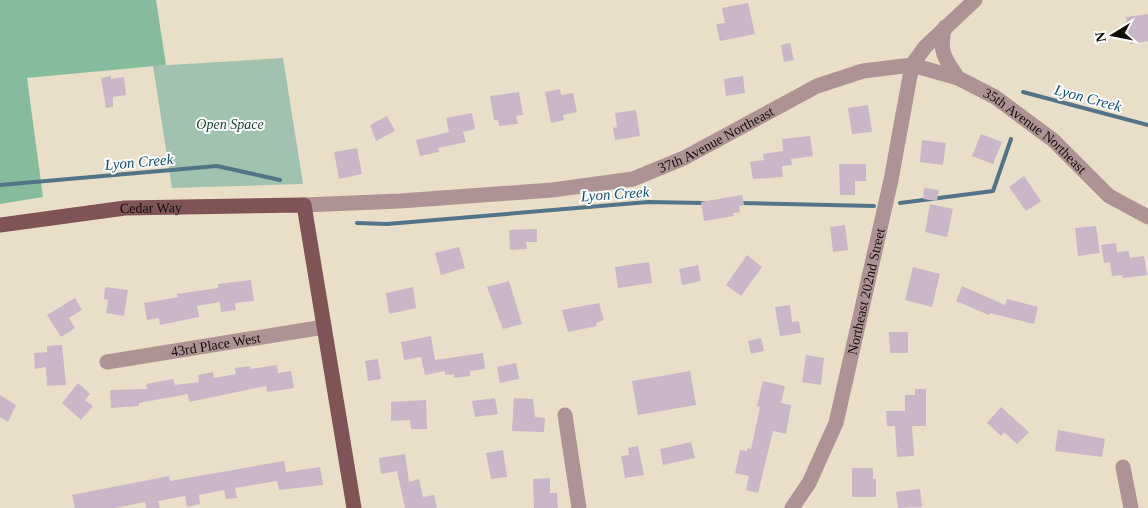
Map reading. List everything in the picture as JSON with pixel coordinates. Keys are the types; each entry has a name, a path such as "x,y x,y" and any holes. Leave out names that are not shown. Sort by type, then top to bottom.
{"main road":[{"name":"Cedar Way","path":"0,225 124,208 304,205"},
{"path":"304,205 354,508"}],"street":[{"path":"912,65 925,47 975,0"},
{"path":"945,27 941,43 944,58 958,78"},
{"name":"35th Avenue Northeast","path":"912,65 958,78 1003,103 1053,140 1109,196 1148,217"},
{"name":"37th Avenue Northeast","path":"304,205 400,202 552,190 633,179 684,158 817,86 863,71 912,65"},
{"name":"Northeast 202nd Street","path":"792,508 809,483 836,423 891,180 912,65"},
{"name":"43rd Place West","path":"107,362 324,327"},
{"path":"565,415 579,508"},
{"path":"1123,467 1131,508"}],"green space":[{"path":"0,0 156,0 166,65 27,78 43,197 0,204"},
{"name":"Open Space","path":"283,58 303,184 172,188 153,66"}],"building":[{"path":"748,3 755,34 720,41 716,24 725,23 722,8"},
{"path":"1148,14 1148,41 1130,44 1126,17"},
{"path":"790,43 794,60 784,62 781,45"},
{"path":"111,76 111,79 124,77 126,95 113,97 113,107 106,108 101,78"},
{"path":"743,76 745,93 726,96 724,79"},
{"path":"560,89 561,95 573,93 577,112 563,115 564,120 551,123 545,92"},
{"path":"519,92 523,115 516,116 518,124 499,126 498,120 494,120 490,96"},
{"path":"868,105 872,132 852,134 848,108"},
{"path":"636,110 640,136 615,140 613,128 617,127 615,113"},
{"path":"472,113 475,129 463,132 466,142 438,148 439,152 420,156 416,140 449,132 446,118"},
{"path":"387,116 395,131 376,141 370,125"},
{"path":"981,134 1002,142 993,164 972,156"},
{"path":"810,136 813,156 791,159 792,165 782,166 783,177 753,179 750,162 764,160 763,154 783,151 782,139"},
{"path":"922,140 946,143 943,165 920,162"},
{"path":"357,148 362,174 339,179 334,152"},
{"path":"839,164 866,164 866,181 855,181 855,195 840,195"},
{"path":"1024,176 1041,201 1026,211 1009,187"},
{"path":"924,188 939,190 937,201 923,199"},
{"path":"742,195 744,205 739,206 740,212 733,213 734,216 704,221 701,202"},
{"path":"930,204 953,209 947,237 925,232"},
{"path":"845,225 848,250 833,252 830,227"},
{"path":"1096,226 1100,253 1078,256 1075,228"},
{"path":"537,229 537,242 526,242 527,249 510,250 509,230"},
{"path":"1116,243 1117,252 1129,251 1130,258 1144,256 1147,275 1123,278 1122,275 1112,276 1110,262 1104,263 1101,245"},
{"path":"459,247 465,268 441,275 435,253"},
{"path":"747,255 762,267 741,296 726,285"},
{"path":"649,262 652,283 618,288 615,267"},
{"path":"698,265 701,281 682,285 679,269"},
{"path":"913,267 940,274 932,307 905,300"},
{"path":"251,280 254,301 235,303 236,310 221,312 220,302 197,306 199,317 160,325 159,318 147,320 144,303 178,297 177,294 218,288 218,284"},
{"path":"509,281 522,324 503,329 487,287"},
{"path":"962,286 1005,305 1007,299 1038,307 1034,324 990,313 989,315 956,301"},
{"path":"105,287 128,290 124,316 106,313 108,300 104,299"},
{"path":"413,287 416,308 389,314 386,293"},
{"path":"75,298 82,310 69,318 75,328 61,337 47,315"},
{"path":"599,303 604,320 596,323 597,326 568,332 562,310"},
{"path":"790,305 792,322 799,321 801,333 780,336 775,307"},
{"path":"889,332 908,332 908,353 890,353"},
{"path":"431,336 435,360 483,353 485,369 470,371 470,376 454,378 454,374 445,375 445,371 425,375 421,357 404,360 401,342"},
{"path":"761,338 764,351 751,354 748,341"},
{"path":"62,345 66,385 47,386 46,367 35,369 34,353 47,352 47,346"},
{"path":"806,355 824,358 821,385 802,382"},
{"path":"378,359 381,379 368,381 365,361"},
{"path":"516,363 519,379 500,383 497,367"},
{"path":"277,365 278,373 291,371 294,388 267,392 266,386 189,402 188,394 139,403 139,406 111,408 110,390 147,389 146,384 173,379 175,385 199,382 198,375 213,372 214,378 236,374 235,368 250,366 250,369"},
{"path":"690,371 696,405 638,415 632,381"},
{"path":"763,381 785,386 781,403 791,405 786,434 773,431 758,493 746,490 749,476 735,473 740,450 747,451 748,448 751,449 760,407 757,406"},
{"path":"78,383 90,394 85,400 93,406 81,420 62,403"},
{"path":"915,389 926,389 926,426 912,426 914,456 897,457 895,426 887,426 886,411 905,411 905,395 915,395"},
{"path":"0,395 16,405 8,422 0,417"},
{"path":"495,398 498,414 475,417 472,401"},
{"path":"514,398 533,399 535,417 545,418 544,432 512,431"},
{"path":"426,400 427,429 411,429 410,420 391,421 391,402"},
{"path":"1001,407 1029,432 1017,444 1004,432 1001,436 987,423"},
{"path":"1058,430 1105,439 1102,457 1055,451"},
{"path":"691,442 695,458 663,465 660,449"},
{"path":"638,446 644,475 625,478 621,456 629,455 628,448"},
{"path":"503,450 507,477 491,479 486,453"},
{"path":"405,454 409,482 419,479 423,497 434,495 437,508 405,508 397,471 381,474 379,458"},
{"path":"284,461 286,472 320,467 323,485 279,490 277,481 235,488 237,498 226,499 224,490 199,495 200,504 187,507 185,496 158,501 160,508 146,508 145,502 115,508 75,508 72,495 169,476 170,481"},
{"path":"852,468 873,468 873,479 876,479 876,497 852,497"},
{"path":"550,478 550,493 557,493 558,508 534,508 533,479"},
{"path":"920,489 922,507 898,508 896,492"}],"waterway":[{"name":"Lyon Creek","path":"1023,92 1148,125"},
{"name":"Lyon Creek","path":"900,203 993,191 1011,139"},
{"name":"Lyon Creek","path":"0,185 217,166 280,180"},
{"name":"Lyon Creek","path":"357,223 387,224 648,202 704,203"},
{"name":"Lyon Creek","path":"741,203 874,206"}]}
